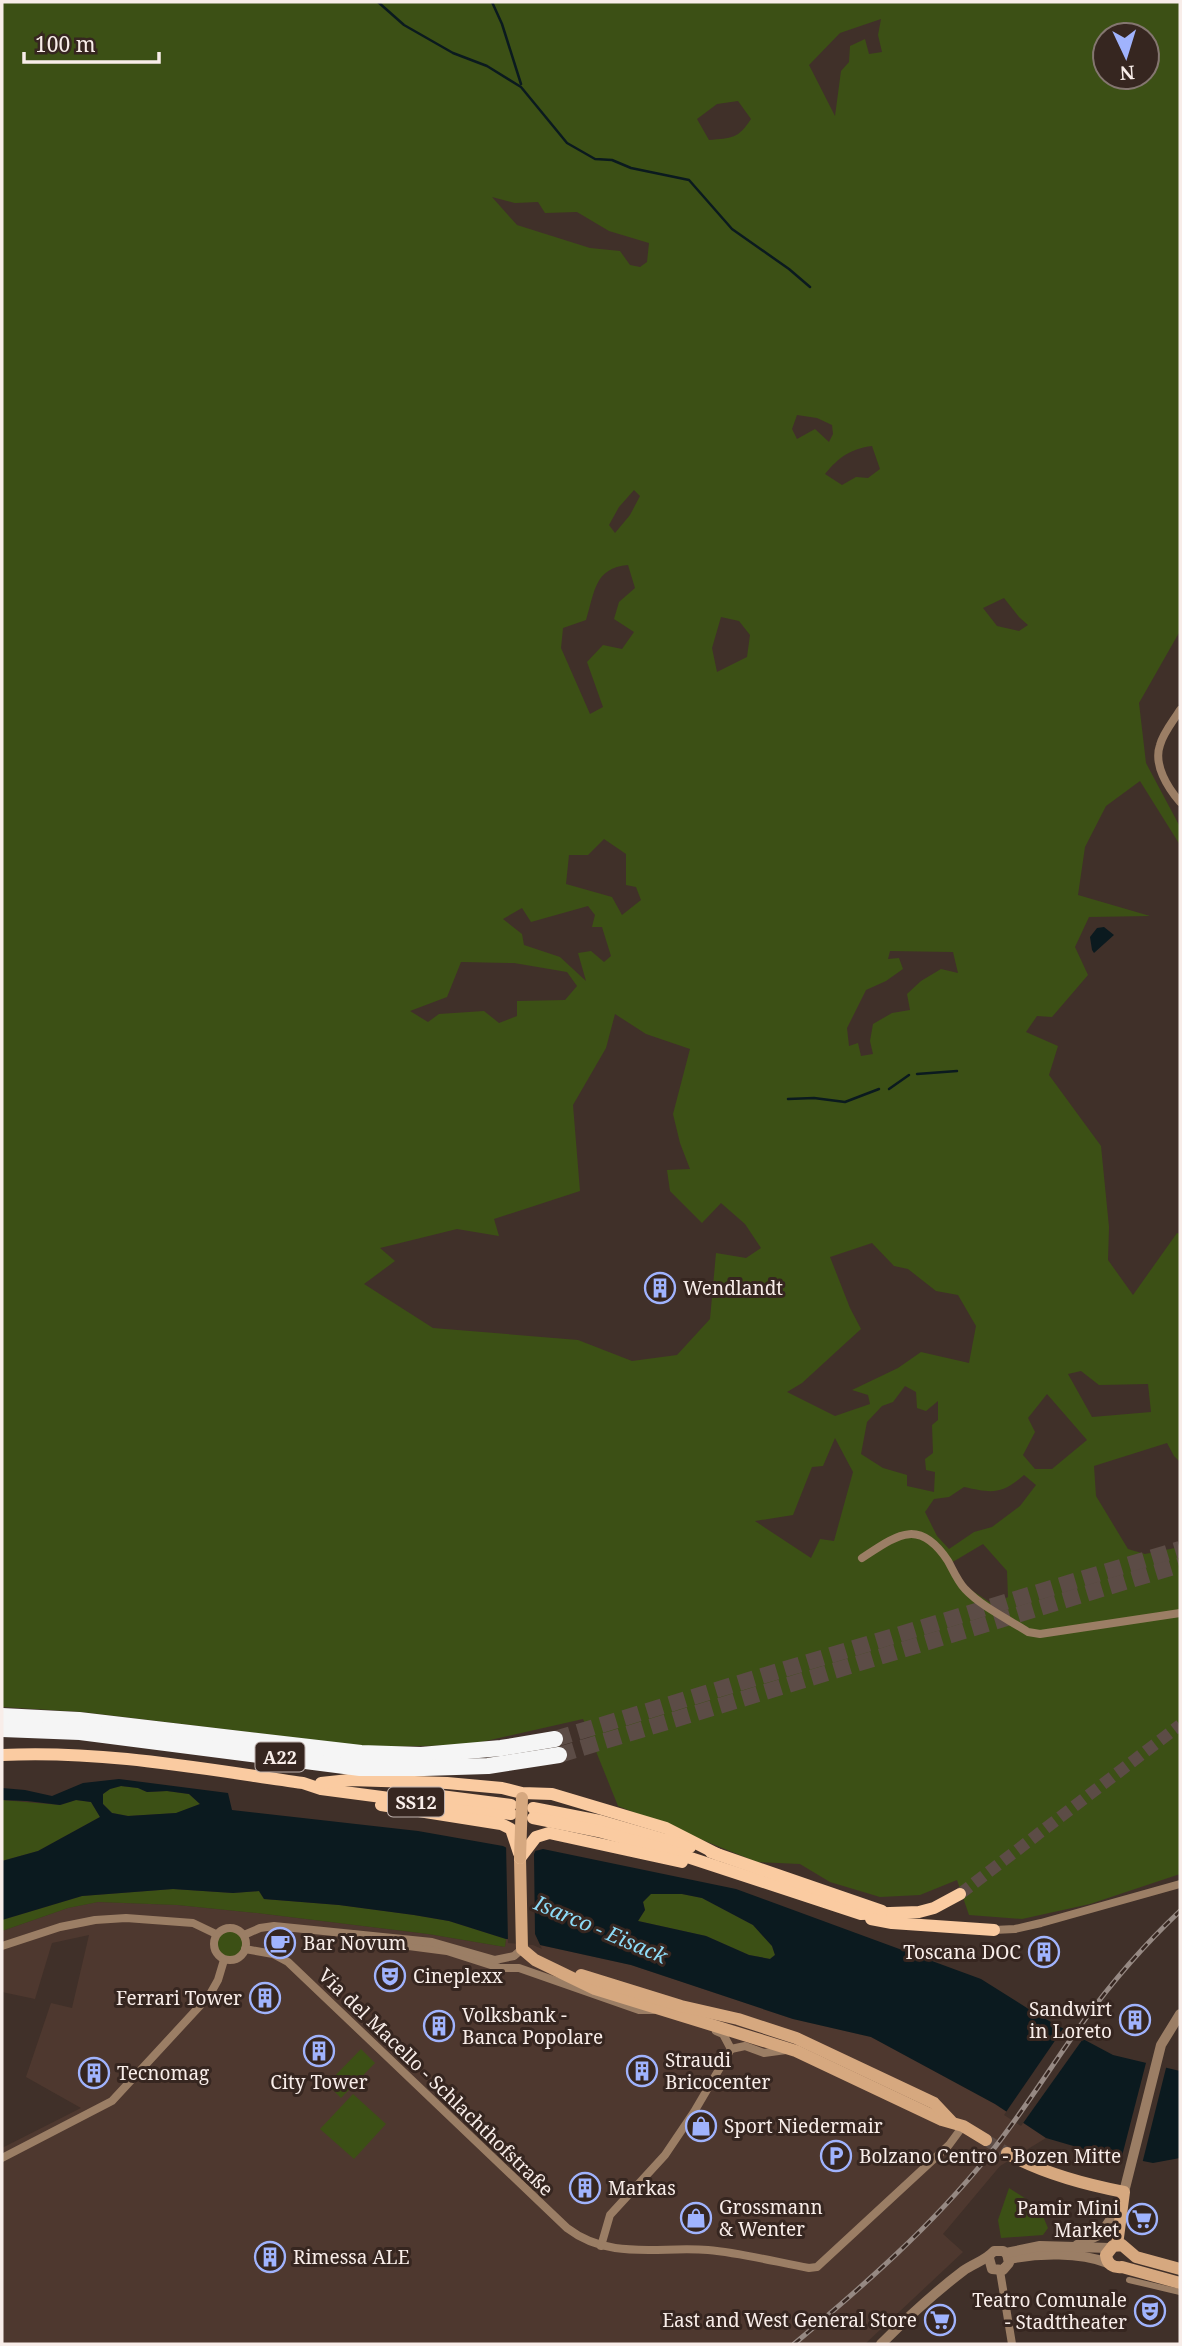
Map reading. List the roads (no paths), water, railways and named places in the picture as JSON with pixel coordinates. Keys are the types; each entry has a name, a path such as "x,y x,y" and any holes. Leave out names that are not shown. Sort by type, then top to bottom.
{"highway":[{"name":"A22","path":"2,1716 79,1720 361,1754 421,1755 557,1747 488,1766 360,1768 80,1732 2,1729"}],"main road":[{"name":"SS12","path":"2,1755 50,1753 113,1757 321,1786 516,1802"},
{"path":"321,1786 349,1780 447,1783 502,1788 516,1802 522,1949 535,1960 595,1989 789,2049 942,2120 958,2124"},
{"path":"321,1786 346,1800 500,1824 510,1829 520,1858"},
{"path":"516,1802 551,1794 666,1828 719,1855"},
{"path":"889,1914 719,1855 600,1821 533,1813 635,1841 861,1914 875,1921 994,1930"},
{"path":"520,1858 536,1837 554,1833 737,1875"},
{"path":"861,1914 904,1914 934,1908 960,1894"},
{"path":"557,1969 681,2006 738,2019 796,2038 934,2103 958,2124 986,2140"},
{"path":"1013,2156 1038,2169 1123,2197 1118,2248 1128,2262 1122,2267"},
{"path":"1118,2248 1106,2255 1108,2263 1114,2267 1180,2283"},
{"path":"1118,2248 1136,2257 1180,2269"}],"street":[{"path":"1180,710 1159,746 1161,771 1171,792 1180,802"},
{"path":"862,1558 901,1536 911,1533 923,1535 946,1558 963,1588 1028,1632 1040,1634 1180,1613"},
{"path":"994,1930 1041,1923 1180,1884"},
{"path":"2,1946 60,1927 95,1920 126,1918 194,1923 216,1934"},
{"path":"244,1936 260,1928 274,1926 432,1942 495,1960 514,1956 522,1949"},
{"path":"226,1928 234,1928 244,1936 246,1949 235,1960 224,1960 214,1949 216,1934 226,1928"},
{"path":"353,1934 378,1942 447,1951 500,1968 519,1968 639,2010 663,2011"},
{"name":"Via del Macello - Schlachthofstraße","path":"246,1949 273,1954 288,1962 567,2228 586,2241 601,2246 648,2250 709,2250 809,2268 817,2267 949,2145 958,2124"},
{"path":"2,2158 112,2101 209,1996 218,1980 224,1960"},
{"path":"1074,2246 1101,2234 1123,2197 1159,2050 1180,2014"},
{"path":"678,2015 723,2034 731,2049"},
{"path":"601,2246 610,2215 664,2155 694,2112 731,2049 740,2046 764,2053 789,2049"},
{"path":"1008,2256 1040,2246 1118,2248"},
{"path":"881,2344 948,2282 975,2262 989,2258 994,2251 1003,2251 1008,2256 1008,2266 1000,2271 992,2269 989,2258"},
{"path":"1008,2256 1043,2255 1099,2259 1108,2263"},
{"path":"1000,2271 1012,2344"},
{"path":"1129,2280 1180,2292"}],"water":[{"path":"1104,927 1114,935 1094,953 1090,937 1097,928"},
{"name":"Isarco - Eisack","path":"119,1779 228,1793 232,1810 418,1831 503,1846 517,1851 543,1849 736,1889 981,1979 1038,2015 1113,2055 1180,2071 1180,2158 1153,2163 1087,2150 1046,2138 995,2104 871,2037 793,2019 631,1965 540,1945 534,1941 506,1939 449,1921 339,1905 264,1899 259,1891 233,1893 173,1889 82,1896 2,1920 2,1861 38,1851 100,1817 91,1802 76,1800 60,1805 2,1800 2,1788 52,1796 83,1783","holes":["121,1786 147,1792 189,1794 200,1804 176,1813 128,1816 112,1813 103,1804 103,1794","651,1894 682,1894 702,1898 753,1925 772,1946 775,1955 770,1959 749,1955 706,1936 638,1921 645,1910 643,1902"]}],"waterway":[{"path":"378,2 404,25 453,53 487,66 521,87 567,143 595,159 612,160 631,168 689,180 732,229 810,287"},
{"path":"492,2 521,84"},
{"path":"917,1074 957,1071"},
{"path":"889,1089 909,1075"},
{"path":"788,1099 814,1098 845,1102 879,1089"}],"tunnel":[{"path":"555,1739 1180,1549"},
{"path":"559,1755 1180,1565"},
{"path":"960,1894 1180,1725"},
{"path":"986,2140 1007,2153"}],"railway":[{"path":"794,2344 896,2255 944,2207 1013,2124 1105,1993 1180,1911"}],"place":[{"name":"Wendlandt","path":"660,1288"},
{"name":"Bar Novum","path":"280,1943"},
{"name":"Toscana DOC","path":"1044,1952"},
{"name":"Cineplexx","path":"390,1976"},
{"name":"Ferrari Tower","path":"265,1998"},
{"name":"Sandwirt in Loreto","path":"1135,2020"},
{"name":"Volksbank - Banca Popolare","path":"439,2026"},
{"name":"City Tower","path":"319,2051"},
{"name":"Straudi Bricocenter","path":"642,2071"},
{"name":"Tecnomag","path":"94,2073"},
{"name":"Sport Niedermair","path":"701,2126"},
{"name":"Bolzano Centro - Bozen Mitte","path":"836,2156"},
{"name":"Markas","path":"585,2188"},
{"name":"Grossmann & Wenter","path":"696,2218"},
{"name":"Pamir Mini Market","path":"1142,2219"},
{"name":"Rimessa ALE","path":"270,2257"},
{"name":"Teatro Comunale - Stadttheater","path":"1150,2311"},
{"name":"East and West General Store","path":"940,2320"}]}
